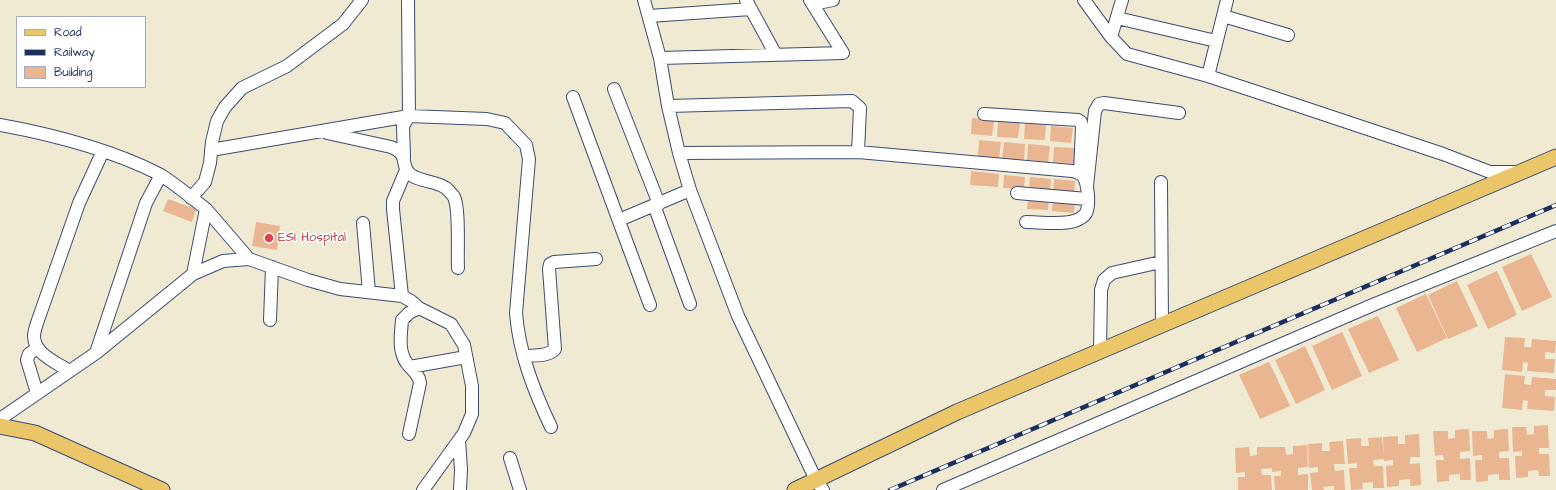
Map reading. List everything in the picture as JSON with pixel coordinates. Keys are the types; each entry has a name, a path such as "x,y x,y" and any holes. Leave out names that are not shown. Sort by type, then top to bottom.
{"main road":[{"path":"795,490 820,485 957,412 1556,157"},
{"path":"0,426 35,433 162,490"}],"street":[{"path":"191,198 205,182 210,163 216,121 224,107 242,88 287,66 343,24 362,0"},
{"path":"402,296 393,201 406,170 403,126 409,116 408,0"},
{"path":"644,0 660,58 668,106 679,153 690,190 738,316 820,485"},
{"path":"660,58 843,53 812,2 828,0"},
{"path":"1084,0 1111,37 1127,54 1208,76 1443,154 1490,172 1522,172"},
{"path":"1111,37 1122,0"},
{"path":"1208,76 1227,0"},
{"path":"649,16 749,4 776,55"},
{"path":"1223,16 1288,35"},
{"path":"1117,18 1216,42"},
{"path":"614,89 690,304"},
{"path":"573,97 650,305"},
{"path":"668,106 852,101 860,108 858,152"},
{"path":"1026,222 1065,223 1078,220 1086,213 1087,186 1095,111 1100,104 1104,102 1179,113"},
{"path":"984,114 1078,120 1081,122 1080,173 1087,186"},
{"path":"212,146 320,132 409,116 487,119 505,123 526,145 529,160 516,313 518,329 533,386 552,427"},
{"path":"0,125 67,139 103,150 161,175 206,209 249,259"},
{"path":"320,132 391,147 399,150 404,157"},
{"path":"69,370 43,354 37,348 34,335 79,203 103,150"},
{"path":"679,153 858,152 1072,171 1080,173"},
{"path":"406,170 412,175 446,188 454,197 457,208 458,268"},
{"path":"96,353 146,203 161,175"},
{"path":"1161,182 1162,324"},
{"path":"619,220 690,190"},
{"path":"1017,193 1087,199"},
{"path":"193,274 206,209"},
{"path":"363,223 369,292"},
{"path":"943,490 1375,304 1556,232"},
{"path":"0,419 69,370 96,353 193,274 223,261 249,259 308,280 340,289 402,296 419,308 451,324 464,344 472,386 472,414 464,433 423,490"},
{"path":"524,356 548,354 555,350 549,269 550,264 554,262 596,259"},
{"path":"1100,351 1101,290 1104,280 1112,273 1161,262"},
{"path":"270,320 272,267"},
{"path":"409,434 420,383 419,377 406,361 401,350 402,320 409,313 419,308"},
{"path":"37,348 28,354 27,360 37,393"},
{"path":"410,367 466,357"},
{"path":"459,440 461,470 460,490"},
{"path":"510,458 520,490"}],"building":[{"path":"972,118 994,120 992,136 971,134"},
{"path":"998,121 1020,123 1018,138 997,137"},
{"path":"1025,123 1046,125 1045,140 1024,139"},
{"path":"1051,126 1073,128 1071,143 1050,141"},
{"path":"979,140 1001,142 999,158 978,156"},
{"path":"1004,142 1025,144 1024,160 1002,158"},
{"path":"1028,144 1050,146 1048,162 1027,160"},
{"path":"1054,147 1076,148 1074,164 1053,162"},
{"path":"971,171 999,174 998,187 970,185"},
{"path":"1004,175 1025,177 1024,189 1003,188"},
{"path":"1030,177 1051,179 1050,192 1029,190"},
{"path":"1054,179 1075,181 1074,193 1053,192"},
{"path":"1028,196 1049,198 1048,210 1027,209"},
{"path":"168,199 196,209 192,222 163,211"},
{"path":"1053,199 1075,200 1074,213 1052,211"},
{"path":"256,222 280,226 277,250 252,246"},
{"path":"1531,254 1552,297 1522,311 1502,267"},
{"path":"1497,271 1517,315 1488,329 1467,285"},
{"path":"1457,281 1478,326 1448,339 1428,295"},
{"path":"1426,294 1447,338 1417,352 1396,308"},
{"path":"1378,316 1399,360 1369,373 1348,329"},
{"path":"1342,332 1362,376 1332,390 1312,346"},
{"path":"1505,337 1525,338 1524,347 1531,347 1532,339 1556,341 1555,353 1545,352 1545,359 1555,359 1554,373 1527,371 1528,363 1523,362 1522,372 1502,370"},
{"path":"1305,346 1325,390 1296,404 1275,360"},
{"path":"1269,362 1290,406 1260,419 1239,375"},
{"path":"1505,374 1525,376 1524,384 1531,385 1532,377 1556,379 1556,390 1545,390 1545,396 1555,397 1554,411 1527,409 1528,401 1523,400 1522,410 1502,408"},
{"path":"1548,425 1549,448 1539,448 1539,454 1549,454 1550,476 1539,476 1538,470 1528,471 1528,477 1516,478 1515,456 1522,456 1522,451 1513,452 1512,427 1526,427 1527,435 1534,434 1534,426"},
{"path":"1469,429 1470,451 1460,452 1460,459 1470,458 1471,480 1460,480 1460,474 1449,475 1449,481 1437,482 1436,460 1444,460 1443,455 1435,456 1433,431 1448,431 1448,439 1455,438 1455,430"},
{"path":"1508,429 1509,451 1499,452 1499,458 1509,458 1510,480 1499,480 1499,474 1488,475 1488,481 1476,482 1475,460 1482,460 1482,455 1473,456 1472,431 1487,431 1487,439 1494,438 1494,430"},
{"path":"1419,434 1420,457 1410,457 1410,464 1420,463 1421,485 1410,486 1410,479 1399,480 1399,486 1387,487 1386,466 1393,465 1393,460 1384,461 1383,437 1398,436 1398,444 1405,444 1405,435"},
{"path":"1382,437 1384,459 1373,460 1374,466 1383,466 1384,488 1373,488 1373,482 1362,483 1363,489 1351,490 1349,468 1357,468 1357,463 1348,464 1346,439 1361,438 1361,446 1369,446 1368,438"},
{"path":"1343,441 1345,464 1334,464 1335,471 1344,470 1345,490 1334,490 1334,486 1323,487 1324,490 1312,490 1310,473 1318,472 1318,467 1309,468 1308,444 1322,443 1322,451 1330,451 1329,442"},
{"path":"1307,445 1308,467 1298,468 1298,475 1308,474 1308,490 1275,490 1274,476 1281,476 1281,471 1272,472 1272,468 1261,469 1262,475 1271,475 1272,490 1238,490 1238,477 1245,477 1245,472 1236,473 1235,448 1249,447 1250,456 1257,455 1257,447 1285,447 1286,455 1293,454 1293,446"}],"railway":[{"path":"890,490 1556,205"}],"place":[{"name":"ESI Hospital","path":"269,238"}]}
